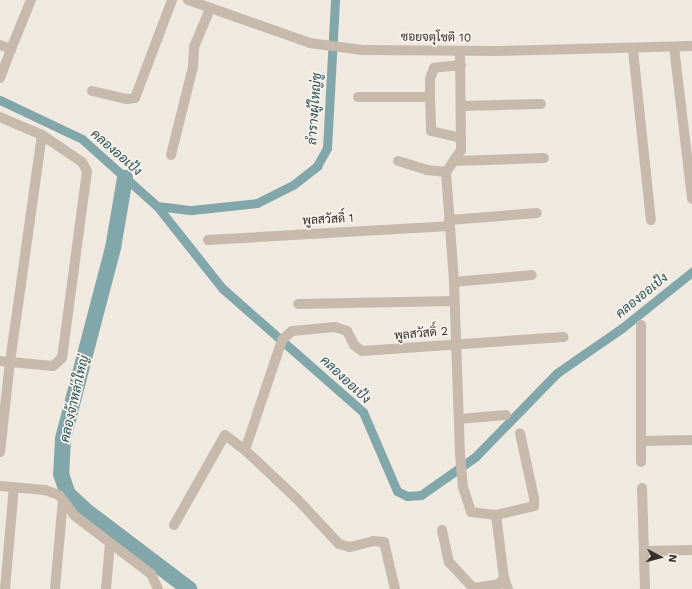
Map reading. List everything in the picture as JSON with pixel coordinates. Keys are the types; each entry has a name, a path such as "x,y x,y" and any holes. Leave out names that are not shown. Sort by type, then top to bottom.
{"street":[{"path":"0,78 31,0"},
{"path":"92,91 127,99 135,98 172,0"},
{"name":"ซอยจตุโชติ 10","path":"188,0 310,43 333,47 460,51 633,50 692,46"},
{"path":"171,155 193,67 194,47 210,9"},
{"path":"0,45 11,49"},
{"path":"674,47 692,199"},
{"path":"633,50 651,220"},
{"path":"460,51 462,106 461,150 446,172 454,282 460,454 463,487 471,512 496,515 532,507 534,504 520,433"},
{"path":"461,65 434,68 430,79 431,131 461,138"},
{"path":"358,97 430,97"},
{"path":"462,106 541,104"},
{"path":"0,117 42,135 86,167 85,191 62,358 53,366 5,362"},
{"path":"0,452 5,362 42,135"},
{"path":"454,161 544,158"},
{"path":"398,160 427,170 446,172"},
{"name":"พูลสวัสดิ์ 1","path":"208,240 449,223 537,213"},
{"path":"454,282 532,275"},
{"path":"298,304 454,301"},
{"path":"640,325 642,462"},
{"name":"พูลสวัสดิ์ 2","path":"245,450 282,340 292,331 343,328 354,345 362,351 564,338"},
{"path":"459,419 506,415"},
{"path":"174,525 225,435 245,450 297,499 339,544 350,548 374,541 384,542 395,589"},
{"path":"641,441 692,440"},
{"path":"0,486 53,491 63,500 75,516 151,574 158,589"},
{"path":"5,589 14,487"},
{"path":"642,488 645,589"},
{"path":"55,589 63,500"},
{"path":"496,515 504,578 508,589"},
{"path":"442,530 450,562 474,588 499,584 504,578"},
{"path":"106,589 110,543"},
{"path":"645,551 692,550"}],"waterway":[{"name":"ลำรางผู้ใหญ่ชู","path":"157,206 192,210 257,203 293,185 317,166 327,148 335,0"},
{"name":"คลองออเป้ง","path":"0,100 82,139 157,206 222,288 363,412 397,491 407,496 421,495 475,457 557,373 622,328 692,272"},
{"name":"คลองจ้าหล่าใหญ่","path":"125,178 113,248 63,439 61,474 68,494 85,510 189,589"}]}
